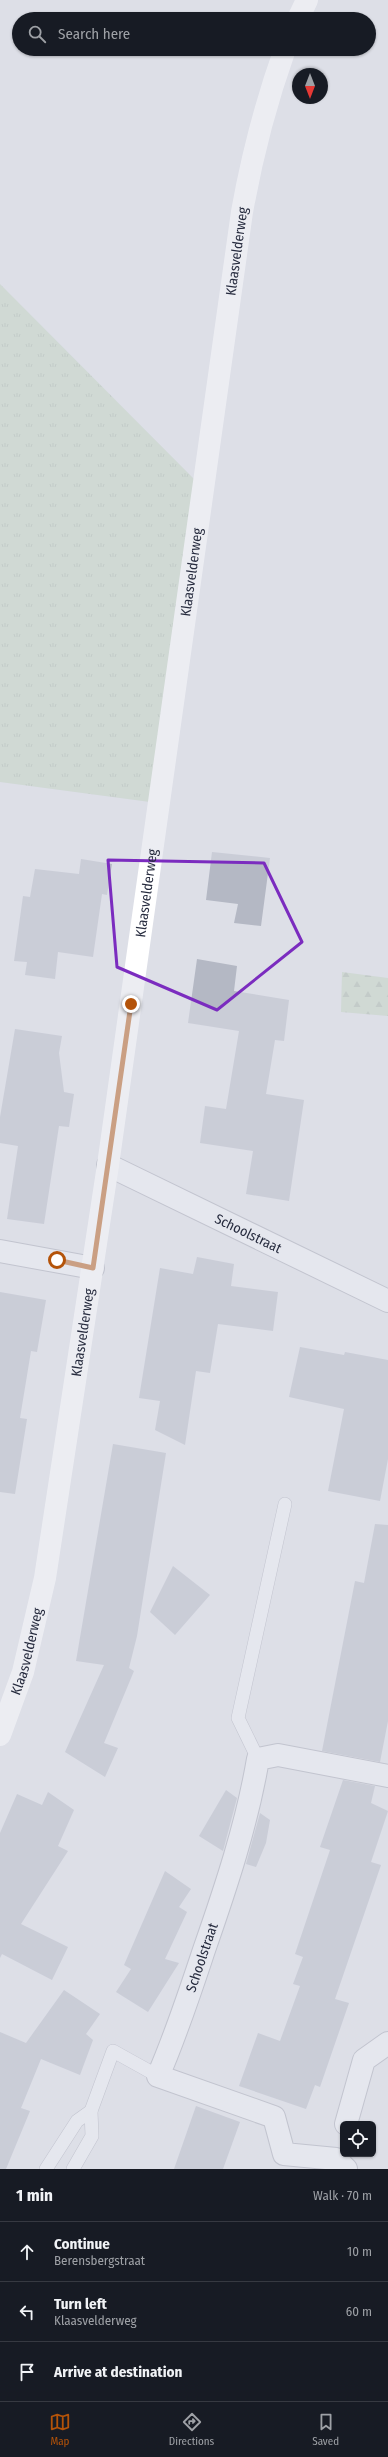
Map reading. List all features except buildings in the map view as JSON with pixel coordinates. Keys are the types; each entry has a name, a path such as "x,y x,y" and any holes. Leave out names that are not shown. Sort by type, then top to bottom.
{"street":[{"path":"301,12 307,0"},
{"name":"Klaasvelderweg","path":"0,1735 23,1672 45,1578 108,1165 242,212 249,168 283,56"},
{"name":"Schoolstraat","path":"108,1165 388,1301"},
{"path":"0,1251 93,1268"},
{"path":"258,1759 278,1755 388,1776"},
{"name":"Schoolstraat","path":"158,2076 174,2039 219,1907 251,1800 258,1759"},
{"path":"347,2121 364,2060 388,2043"},
{"path":"158,2076 274,2117 284,2154 341,2164"}],"lane":[{"path":"258,1759 238,1718 285,1504"},
{"path":"73,2169 92,2136 91,2111 113,2051 158,2076"},
{"path":"46,2169 77,2120 91,2111"}],"highlighted area":[{"path":"108,860 264,863 302,942 217,1010 117,967"}],"green space":[{"path":"0,284 196,481 150,802 0,782"},
{"path":"342,972 388,978 388,1016 341,1012"}],"route":[{"path":"57,1260 93,1268 131,1004"}]}
